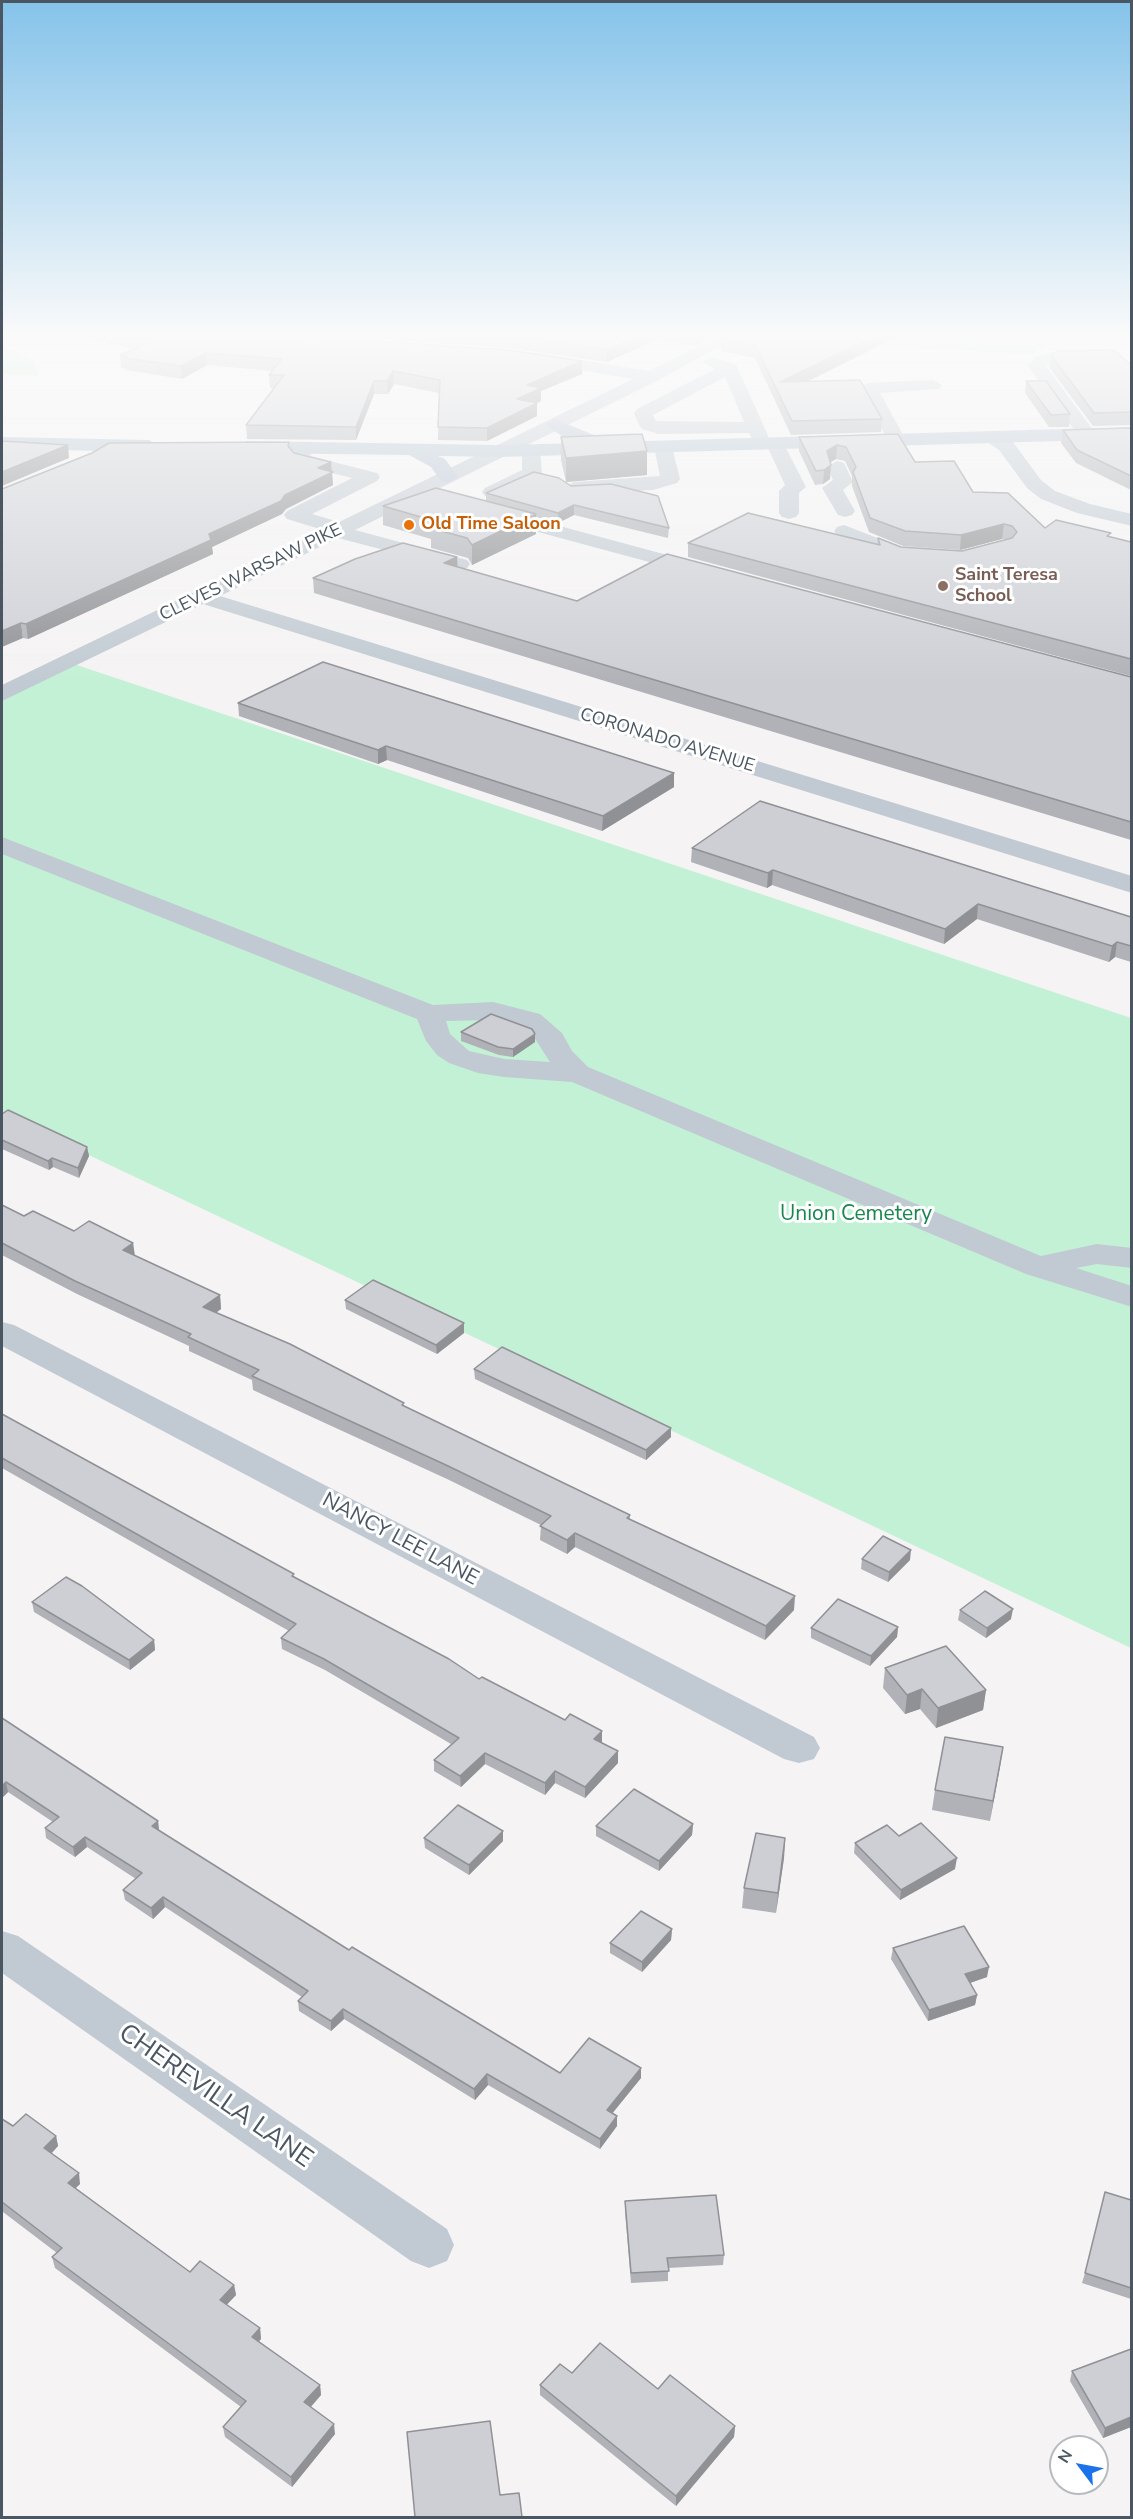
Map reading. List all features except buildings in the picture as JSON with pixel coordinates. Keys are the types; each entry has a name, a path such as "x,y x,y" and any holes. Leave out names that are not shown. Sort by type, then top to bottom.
{"main road":[{"path":"414,451 438,463 448,477"},
{"path":"461,451 500,451 532,458 596,451"}],"street":[{"path":"76,464 100,451"},
{"path":"304,451 300,458 302,460 370,477 294,515 460,564"},
{"name":"CLEVES WARSAW PIKE","path":"2,694 500,451"},
{"path":"571,488 654,484 670,479 664,451"},
{"path":"773,451 796,487 789,491 789,513"},
{"path":"828,451 843,482 832,488 845,521 900,554 936,556"},
{"path":"1009,451 1034,484 1048,495 1084,509 1131,520"},
{"path":"532,458 532,473 498,489 472,497 500,469 532,458"},
{"path":"448,477 472,497 722,576"},
{"path":"416,493 444,501"},
{"name":"CORONADO AVENUE","path":"202,597 1131,885"},
{"path":"2,845 430,1014 493,1011 530,1020 542,1028 559,1055 577,1073"},
{"path":"430,1014 436,1035 447,1049 459,1057 478,1064 504,1068 577,1073 1038,1267 1131,1297"},
{"path":"1038,1267 1097,1254 1131,1258"},
{"name":"NANCY LEE LANE","path":"2,1332 799,1748"},
{"name":"CHEREVILLA LANE","path":"2,1949 429,2245"}],"green space":[{"name":"Union Cemetery","path":"68,662 1131,1018 1131,1648 2,1114 2,694"}],"place":[{"name":"Old Time Saloon","path":"409,525"},
{"name":"Saint Teresa School","path":"943,586"}]}
